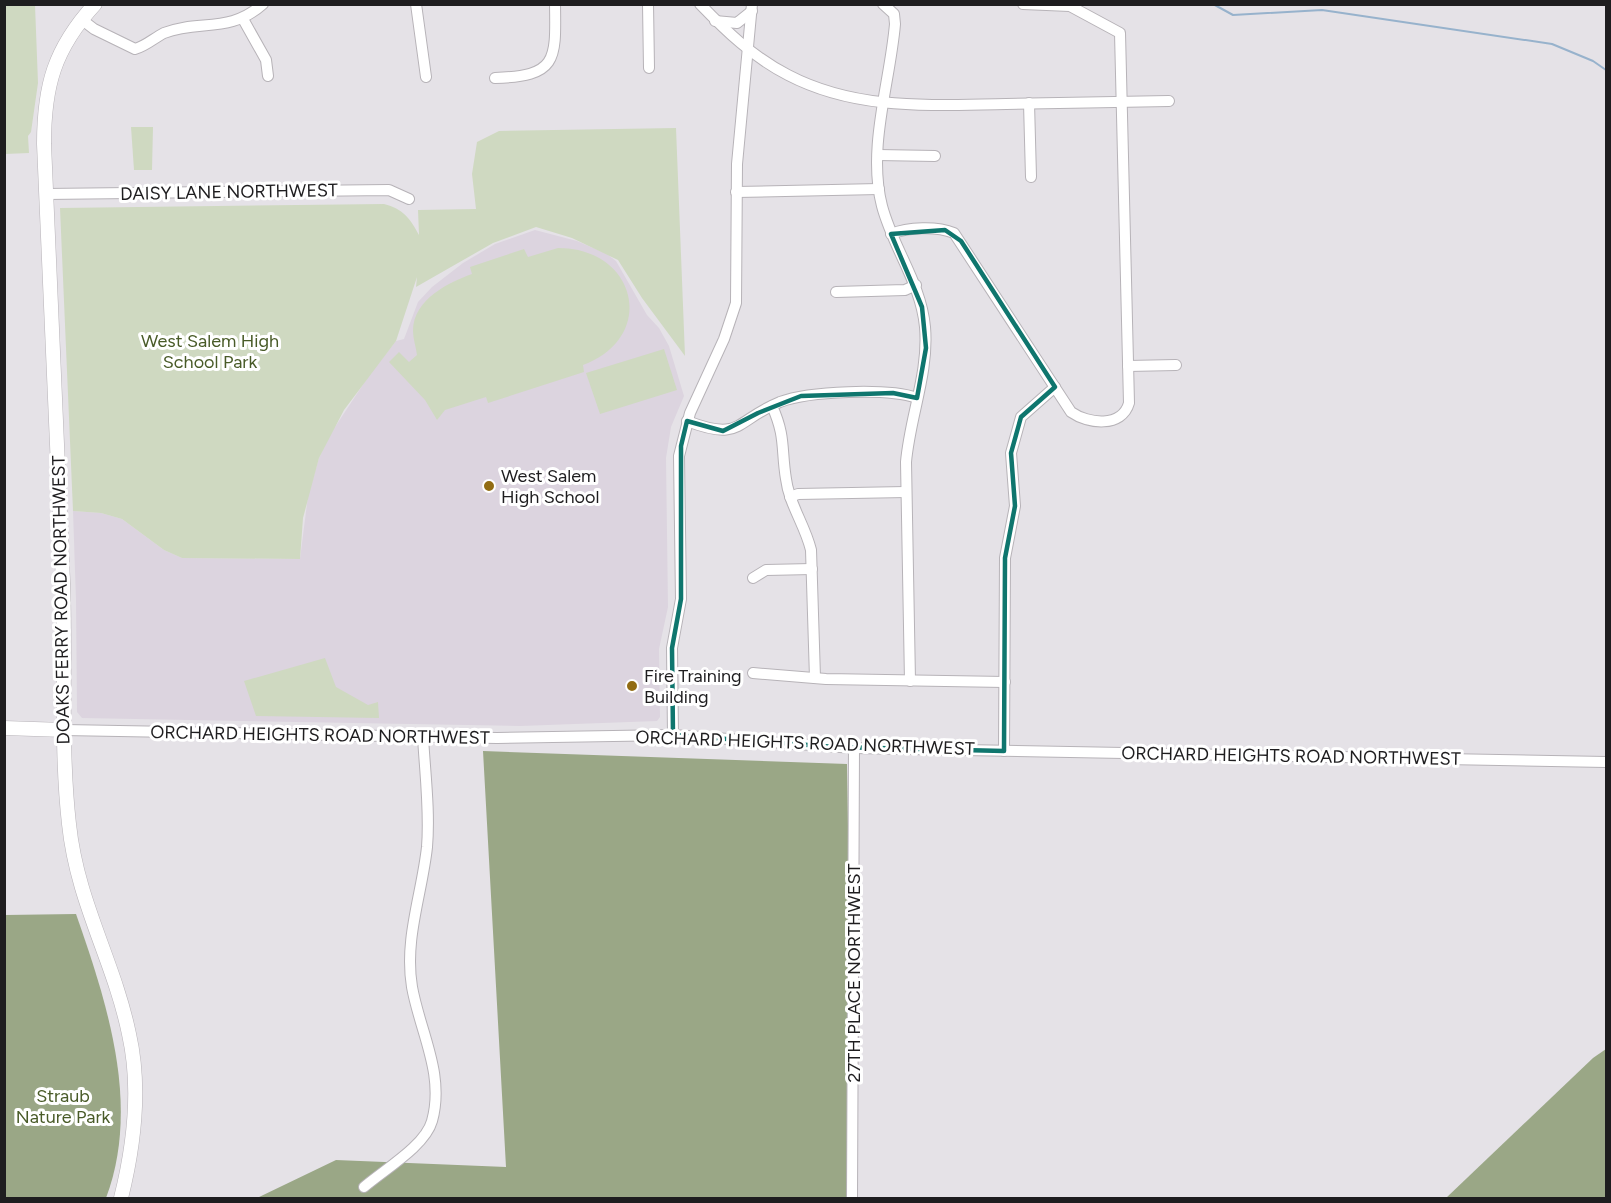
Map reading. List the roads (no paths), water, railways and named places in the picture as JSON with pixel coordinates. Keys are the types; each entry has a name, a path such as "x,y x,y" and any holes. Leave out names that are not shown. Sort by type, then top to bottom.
{"main road":[{"name":"DOAKS FERRY ROAD NORTHWEST","path":"94,4 81,19 58,55 46,97 46,194 63,586 64,730 68,821 75,868 88,913 126,1019 133,1059 134,1117 121,1198"},
{"name":"ORCHARD HEIGHTS ROAD NORTHWEST","path":"4,728 64,730"}],"street":[{"path":"81,19 102,33 135,49 165,33 219,26 243,19 262,4"},
{"path":"416,4 426,77"},
{"path":"495,78 529,76 545,66 552,58 556,45 555,4"},
{"path":"648,4 649,68"},
{"path":"700,4 715,21 747,49 771,65 807,84 848,98 884,104 1169,100"},
{"path":"883,4 894,14 895,24 878,155 879,189 891,234 916,285 923,317 926,348 908,436 906,492 910,681"},
{"path":"891,234 912,230 945,230 954,233 1071,412 1079,418 1091,421 1120,418 1129,404 1120,33 1070,6 1023,4"},
{"path":"715,21 736,23 752,8"},
{"path":"673,735 672,648 681,599 679,456 687,421 729,328 736,303 736,192 752,8"},
{"path":"243,19 266,60 268,76"},
{"path":"1029,103 1031,177"},
{"path":"878,155 935,156"},
{"path":"736,192 879,189"},
{"name":"DAISY LANE NORTHWEST","path":"46,194 388,190 409,199"},
{"path":"836,292 905,290 916,285"},
{"path":"1128,366 1176,365"},
{"path":"1004,751 1005,558 1016,506 1011,453 1022,417 1054,387"},
{"path":"687,421 723,431 740,426 772,406 801,396 892,393 917,398"},
{"path":"772,406 784,440 786,479 790,497 808,535 812,569 814,678"},
{"path":"790,497 798,494 906,492"},
{"path":"753,578 766,570 812,569"},
{"path":"753,673 814,678 1005,682"},
{"name":"ORCHARD HEIGHTS ROAD NORTHWEST","path":"64,730 423,737 673,735 854,748 1606,762"},
{"path":"364,1186 420,1142 428,1132 436,1101 434,1068 412,984 411,963 414,913 428,832 423,737"},
{"name":"27TH PLACE NORTHWEST","path":"852,1198 854,748"}],"waterway":[{"path":"1213,4 1233,15 1322,10 1552,44 1593,61 1606,70"}],"place":[{"name":"West Salem High School","path":"489,486"},
{"name":"Fire Training Building","path":"632,686"}],"park label":[{"name":"West Salem High School Park","path":"210,351"},
{"name":"Straub Nature Park","path":"63,1106"}]}
